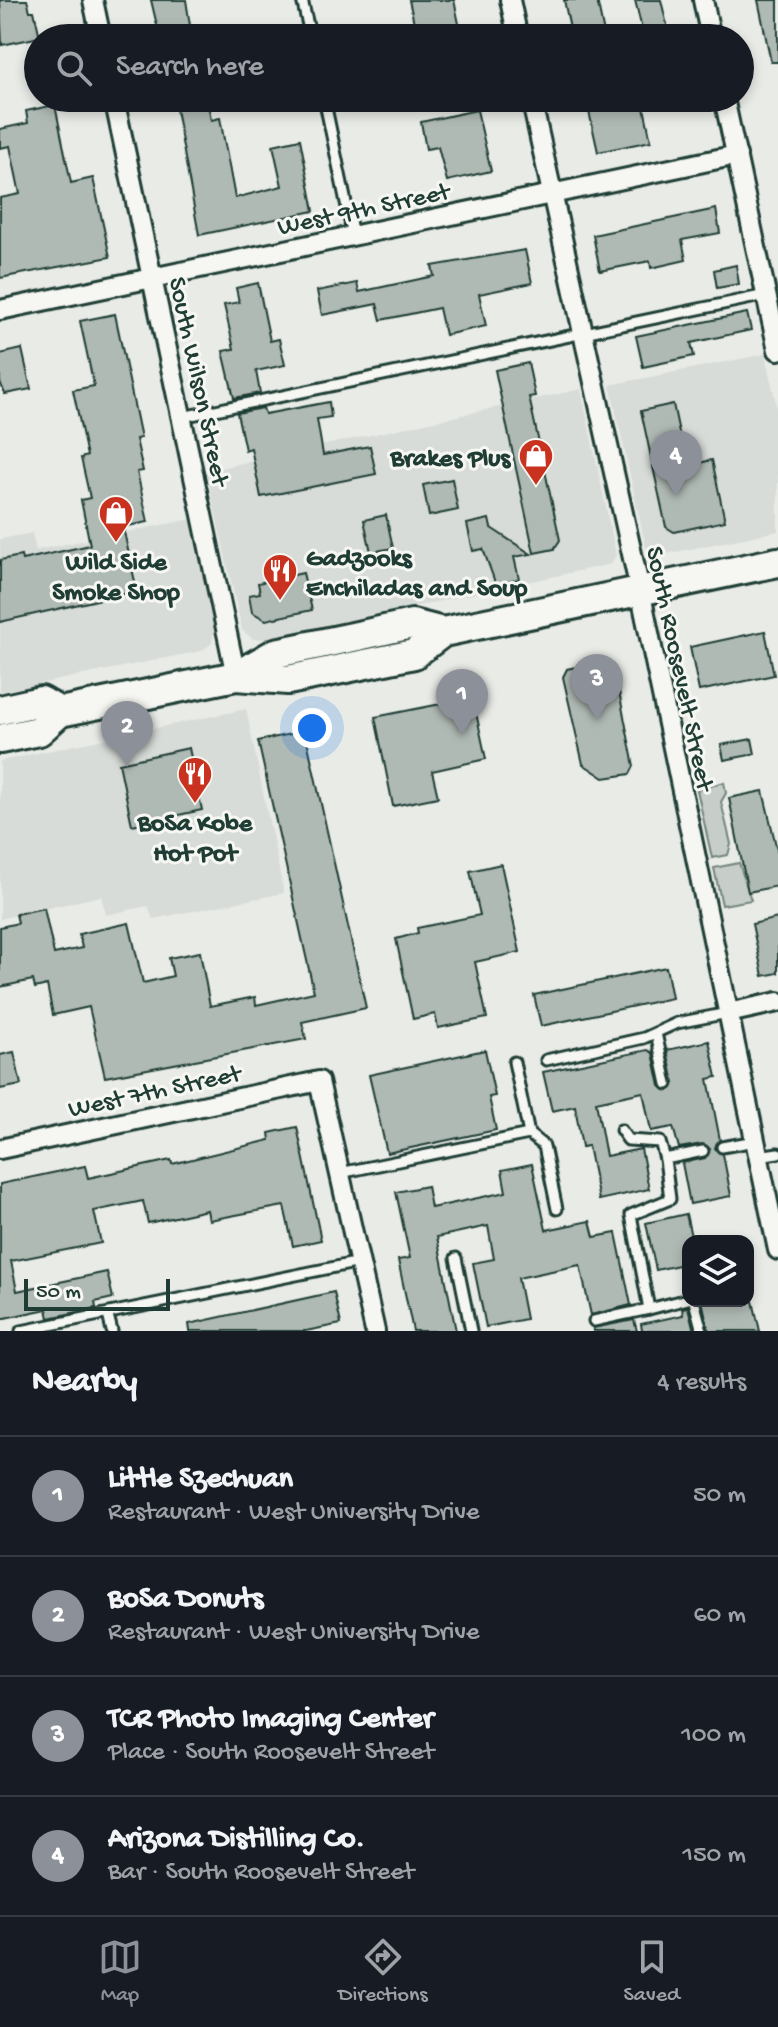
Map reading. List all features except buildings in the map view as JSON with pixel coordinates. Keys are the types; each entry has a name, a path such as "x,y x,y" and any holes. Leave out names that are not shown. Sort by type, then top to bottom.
{"main road":[{"path":"0,739 39,731 60,712 236,676 276,653 412,624 443,632 778,562"},
{"path":"0,710 41,701 60,712"}],"street":[{"path":"93,0 98,24"},
{"path":"510,0 515,24"},
{"path":"703,0 708,24"},
{"name":"South Wilson Street","path":"117,112 236,676"},
{"name":"South Roosevelt Street","path":"534,112 640,590 778,1250"},
{"path":"727,112 772,294 778,350"},
{"name":"West 9th Street","path":"0,310 737,155"},
{"path":"728,1013 778,1002"},
{"name":"West 7th Street","path":"0,1149 319,1081 340,1173"},
{"path":"340,1173 375,1331"}],"lane":[{"path":"302,0 308,24"},
{"path":"327,112 353,236"},
{"path":"182,417 772,294"},
{"path":"546,1060 656,1033 677,1023 728,1013"},
{"path":"656,1033 667,1084"},
{"path":"514,1062 529,1134 544,1146 557,1209"},
{"path":"621,1130 628,1140 656,1139 665,1159 670,1199 631,1215 649,1309"},
{"path":"340,1173 529,1134"},
{"path":"722,1147 778,1153"},
{"path":"665,1159 703,1151"},
{"path":"456,1258 471,1331"},
{"path":"21,1331 360,1262"},
{"path":"594,1321 682,1301"},
{"path":"696,1307 702,1331"},
{"path":"108,1315 112,1331"}],"shaded area":[{"path":"765,354 778,412 778,531 661,555 646,548 610,385"},
{"path":"581,389 616,555 611,564 265,639 253,639 242,630 206,471"},
{"path":"192,519 214,629 212,643 201,651 0,692 0,539 32,533 36,550"},
{"path":"246,709 284,893 153,919 148,906 106,915 101,896 0,919 0,761"},
{"path":"724,782 726,793 721,802 731,844 728,855 712,858 697,790"},
{"path":"739,863 751,900 722,905 714,868"}],"place":[{"name":"Brakes Plus","path":"536,487"},
{"name":"Arizona Distilling Co.","path":"676,496"},
{"name":"Wild Side Smoke Shop","path":"116,544"},
{"name":"Gadzooks Enchiladas and Soup","path":"280,602"},
{"name":"TCR Photo Imaging Center","path":"597,720"},
{"name":"Little Szechuan","path":"462,735"},
{"name":"BoSa Donuts","path":"127,767"},
{"name":"BoSa Kobe Hot Pot","path":"195,805"}]}
